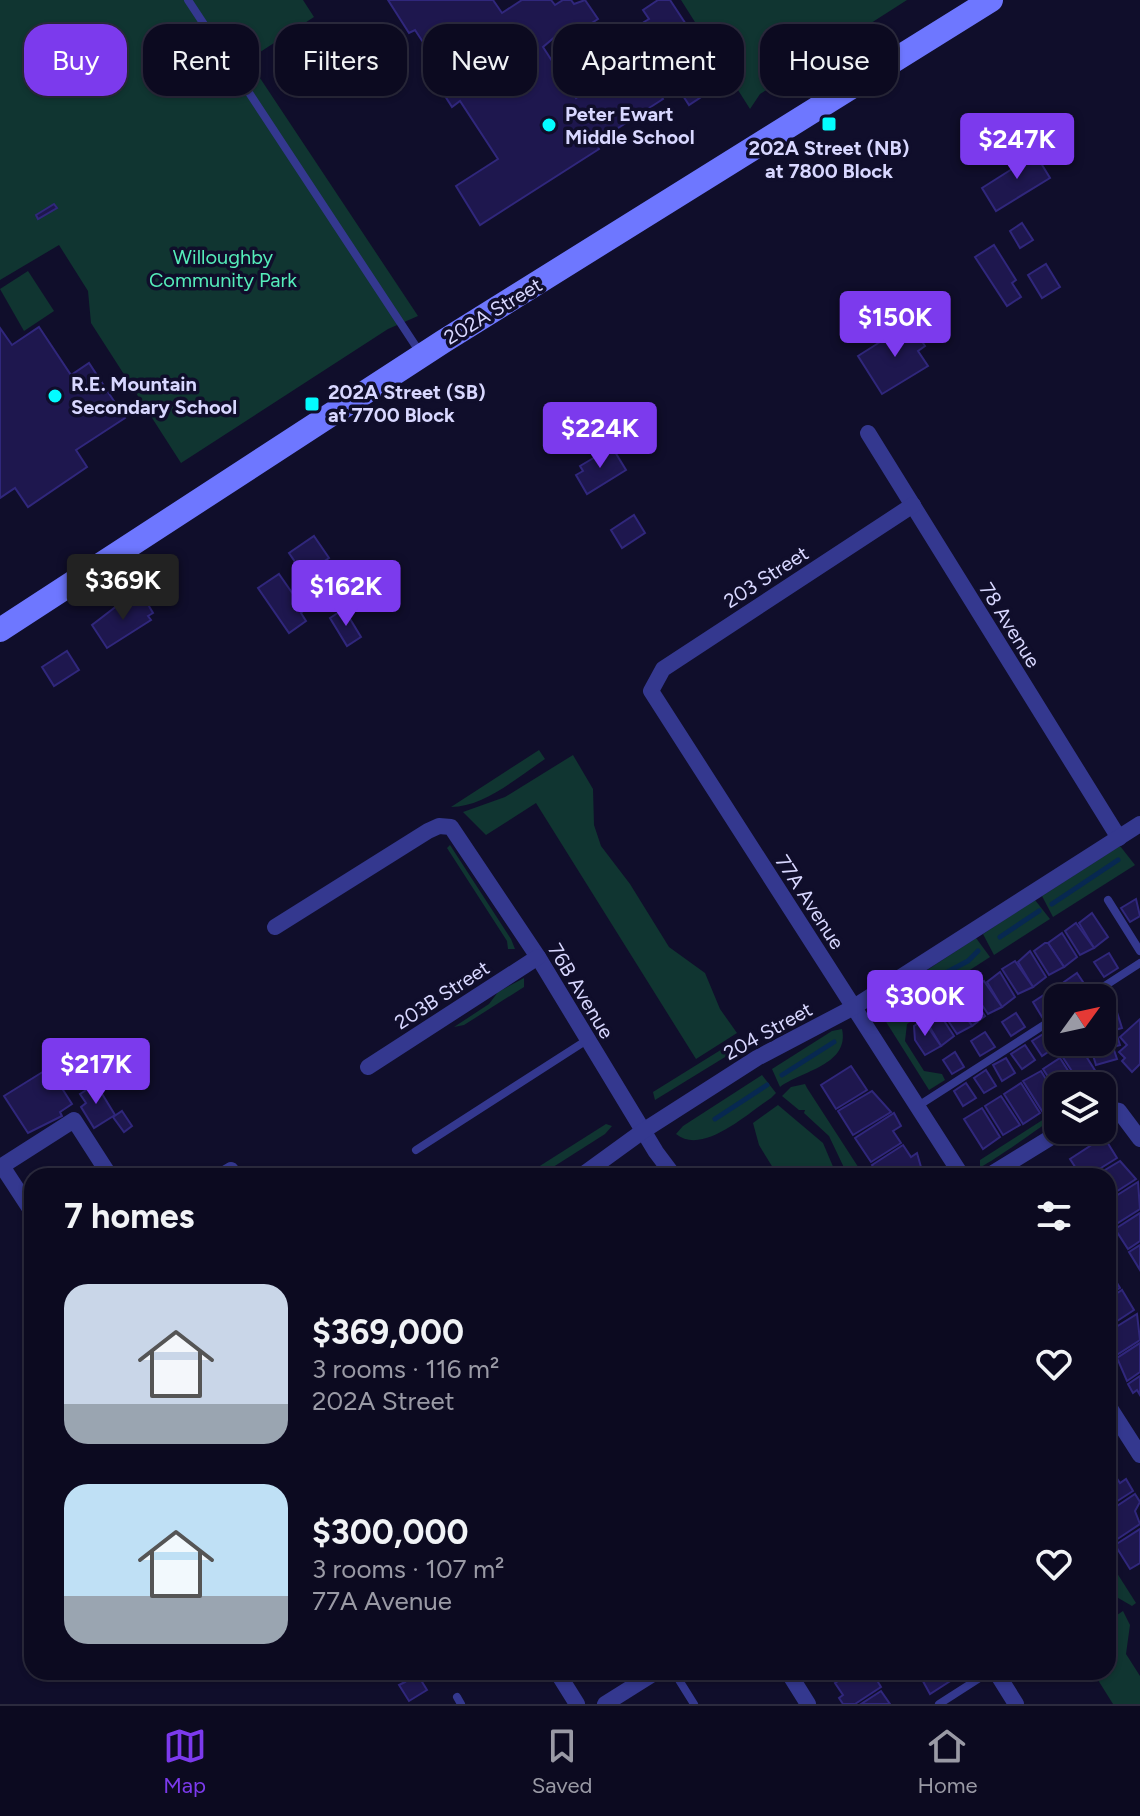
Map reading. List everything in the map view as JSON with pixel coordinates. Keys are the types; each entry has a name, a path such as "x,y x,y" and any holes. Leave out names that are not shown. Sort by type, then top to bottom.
{"main road":[{"name":"202A Street","path":"0,630 422,355 975,4"}],"street":[{"name":"78 Avenue","path":"868,433 1119,838"},
{"name":"203 Street","path":"651,691 663,669 913,505"},
{"name":"77A Avenue","path":"651,691 957,1168"},
{"name":"204 Street","path":"592,1168 643,1131 757,1058 854,1007 1140,824"},
{"name":"76B Avenue","path":"275,927 428,831 439,826 451,827 538,957 668,1168"},
{"name":"203B Street","path":"368,1067 538,957"},
{"path":"1116,1113 1125,1117 1140,1139"},
{"path":"24,1200 2,1166 74,1120 105,1168"},
{"path":"1001,1168 1044,1142"},
{"path":"1116,1418 1140,1455"},
{"path":"562,1680 577,1704"},
{"path":"605,1704 643,1680"},
{"path":"793,1680 808,1704"},
{"path":"1001,1680 1016,1704"}],"lane":[{"path":"188,0 422,355"},
{"path":"1108,900 1140,951"},
{"path":"1108,984 1140,963"},
{"path":"917,1106 1044,1025"},
{"path":"416,1150 587,1040"},
{"path":"679,1680 694,1704"},
{"path":"939,1704 976,1680"}],"green space":[{"name":"Willoughby Community Park","path":"0,0 303,0 314,17 303,24 275,24 275,42 259,53 259,24 143,24 143,96 259,96 259,77 418,316 388,329 181,463 91,323 88,291 59,245 0,280"},
{"path":"681,0 907,0 869,24 760,24 760,94 750,109 742,96 744,24 696,24"},
{"path":"28,271 54,311 24,331 0,289"},
{"path":"539,750 545,759 512,782 476,802 451,807"},
{"path":"573,755 593,789 594,825 601,846 630,884 669,947 705,973 720,1009 737,1033 696,1059 536,803 486,835 463,812 505,797"},
{"path":"450,845 515,949 508,949 507,941 447,848"},
{"path":"1120,846 1135,865 1053,917 1042,896"},
{"path":"1035,900 1050,919 994,955 983,934"},
{"path":"976,938 990,957 928,997 918,976"},
{"path":"524,978 524,987 464,1025 454,1027 489,1004 498,992"},
{"path":"911,981 924,999 907,1008 880,1008 887,996"},
{"path":"908,1015 912,1021 907,1024 905,1041 924,1071 942,1074 945,1080 929,1090 883,1017"},
{"path":"842,1029 839,1051 831,1059 780,1087 772,1069 832,1031"},
{"path":"740,1038 743,1046 655,1100 653,1092"},
{"path":"762,1075 776,1093 738,1122 699,1140 676,1134 683,1126"},
{"path":"805,1084 859,1168 844,1168 829,1136 804,1113 805,1110 799,1110 782,1096 791,1087"},
{"path":"778,1105 823,1143 834,1168 773,1168 759,1145 753,1123"},
{"path":"1044,1119 1044,1125 980,1167 980,1160"},
{"path":"606,1124 612,1126 605,1134 552,1168 537,1168"},
{"path":"1116,1572 1136,1603 1132,1606 1116,1597"},
{"path":"1123,1611 1130,1625 1126,1654 1140,1676 1140,1704 1113,1704 1098,1680 1116,1680 1116,1616"}],"building":[{"path":"388,0 493,0 502,13 522,0 551,0 555,5 563,0 571,0 574,4 585,0 598,19 590,24 553,24 553,38 543,47 553,62 553,96 661,96 663,99 595,143 599,149 480,225 456,186 498,159 460,101 452,107 445,96 537,96 537,24 423,24 423,42 415,30 409,33 407,24 403,24"},
{"path":"658,0 670,0 686,24 645,24 649,19 643,10"},
{"path":"683,96 703,96 689,105"},
{"path":"1033,150 1050,178 996,211 982,188 1012,169 1009,164"},
{"path":"54,204 57,208 38,219 36,215"},
{"path":"1022,223 1033,240 1020,248 1010,231"},
{"path":"994,245 1016,280 1012,283 1021,297 1007,306 975,257"},
{"path":"1046,264 1060,287 1042,298 1028,275"},
{"path":"910,323 925,346 918,351 928,366 882,394 858,356"},
{"name":"R.E. Mountain Secondary School","path":"39,327 71,375 89,363 125,418 76,450 87,467 28,507 15,488 0,498 0,328 12,345"},
{"path":"612,447 626,470 587,494 576,475 583,471 580,466"},
{"path":"634,515 645,533 622,548 611,530"},
{"path":"314,536 329,558 304,575 289,553"},
{"path":"279,574 304,610 301,613 306,621 289,633 258,588"},
{"path":"143,596 153,613 148,616 151,620 107,648 92,625 118,605 121,610"},
{"path":"344,609 361,637 347,646 330,618"},
{"path":"67,651 79,670 54,686 42,667"},
{"path":"1136,899 1140,916 1130,922 1121,908"},
{"path":"1092,913 1108,937 1094,948 1079,923"},
{"path":"1076,923 1094,948 1080,955 1065,931"},
{"path":"1062,933 1077,957 1064,967 1048,943"},
{"path":"1045,943 1064,967 1049,975 1034,951"},
{"path":"1030,951 1046,977 1033,987 1018,962"},
{"path":"1109,953 1118,968 1104,977 1094,962"},
{"path":"1015,961 1033,987 1018,994 1002,969"},
{"path":"1000,972 1015,997 1002,1007 987,982"},
{"path":"1077,973 1084,984 1065,984"},
{"path":"984,981 1002,1007 988,1014 972,990"},
{"path":"969,993 985,1016 972,1026 956,1002"},
{"path":"1044,995 1042,1017 1033,1002"},
{"path":"956,1002 972,1026 957,1034 941,1010"},
{"path":"1116,1009 1122,1028 1116,1030"},
{"path":"939,1013 954,1036 941,1046 925,1019"},
{"path":"1016,1013 1025,1027 1011,1036 1002,1022"},
{"path":"1140,1019 1140,1064 1132,1072 1122,1061 1125,1058 1119,1052 1127,1045 1120,1037"},
{"path":"923,1020 941,1046 925,1055 915,1040 914,1026"},
{"path":"985,1032 995,1047 980,1056 971,1041"},
{"path":"1044,1034 1044,1055 1042,1056 1032,1041"},
{"path":"1025,1045 1035,1060 1022,1069 1011,1054"},
{"path":"955,1052 964,1067 952,1074 943,1060"},
{"path":"1062,1056 1086,1056 1096,1072 1072,1072"},
{"path":"1093,1056 1116,1056 1117,1059 1096,1065"},
{"path":"1006,1058 1015,1073 1002,1081 993,1065"},
{"path":"1060,1058 1069,1072 1045,1072 1043,1069"},
{"path":"851,1066 867,1090 836,1109 821,1085"},
{"path":"49,1068 72,1104 60,1112 62,1116 28,1133 4,1096"},
{"path":"986,1070 996,1086 984,1093 974,1078"},
{"path":"1041,1071 1044,1076 1042,1111 1023,1081"},
{"path":"966,1083 976,1098 963,1106 954,1091"},
{"path":"1021,1083 1040,1113 1023,1124 1004,1094"},
{"path":"96,1084 115,1115 94,1128 81,1107 86,1103 80,1094"},
{"path":"872,1091 891,1112 853,1135 838,1111"},
{"path":"1001,1096 1020,1125 1003,1135 985,1106"},
{"path":"982,1108 1000,1137 983,1149 964,1119"},
{"path":"122,1111 132,1126 124,1132 113,1117"},
{"path":"894,1113 901,1126 893,1131 901,1143 871,1162 855,1138"},
{"path":"1093,1144 1108,1144 1117,1158 1101,1168 1076,1168 1070,1159"},
{"path":"903,1145 911,1157 917,1153 921,1167 874,1168 872,1165"},
{"path":"1120,1161 1136,1179 1116,1192 1116,1168 1108,1168"},
{"path":"1138,1182 1140,1209 1116,1224 1116,1196"},
{"path":"1140,1213 1140,1241 1128,1249 1116,1228"},
{"path":"1140,1245 1140,1270 1129,1252"},
{"path":"1122,1290 1134,1310 1116,1322 1116,1294"},
{"path":"1137,1314 1140,1340 1116,1355 1116,1327"},
{"path":"1140,1343 1140,1372 1127,1381 1117,1358"},
{"path":"1140,1376 1140,1395 1137,1390 1133,1393 1128,1384"},
{"path":"1116,1477 1120,1483 1126,1479 1133,1491 1116,1502"},
{"path":"1135,1494 1140,1502 1135,1511 1140,1524 1116,1540 1116,1507"},
{"path":"1140,1529 1140,1563 1130,1569 1116,1544"},
{"path":"421,1680 427,1690 409,1701 399,1685"},
{"path":"840,1680 877,1680 881,1687 855,1704 843,1704 839,1698 843,1695 835,1683"},
{"path":"922,1680 952,1680 930,1694"},
{"path":"881,1691 890,1704 861,1704"}],"waterway":[{"path":"1052,904 1118,860"},
{"path":"1000,937 1039,911"},
{"path":"930,981 968,961 978,951"},
{"path":"894,1003 914,992"},
{"path":"782,1075 834,1042"},
{"path":"715,1119 767,1085"}],"place":[{"name":"202A Street (NB) at 7800 Block","path":"829,124"},
{"name":"Peter Ewart Middle School","path":"549,125"},
{"name":"R.E. Mountain Secondary School","path":"55,396"},
{"name":"202A Street (SB) at 7700 Block","path":"312,404"}]}
